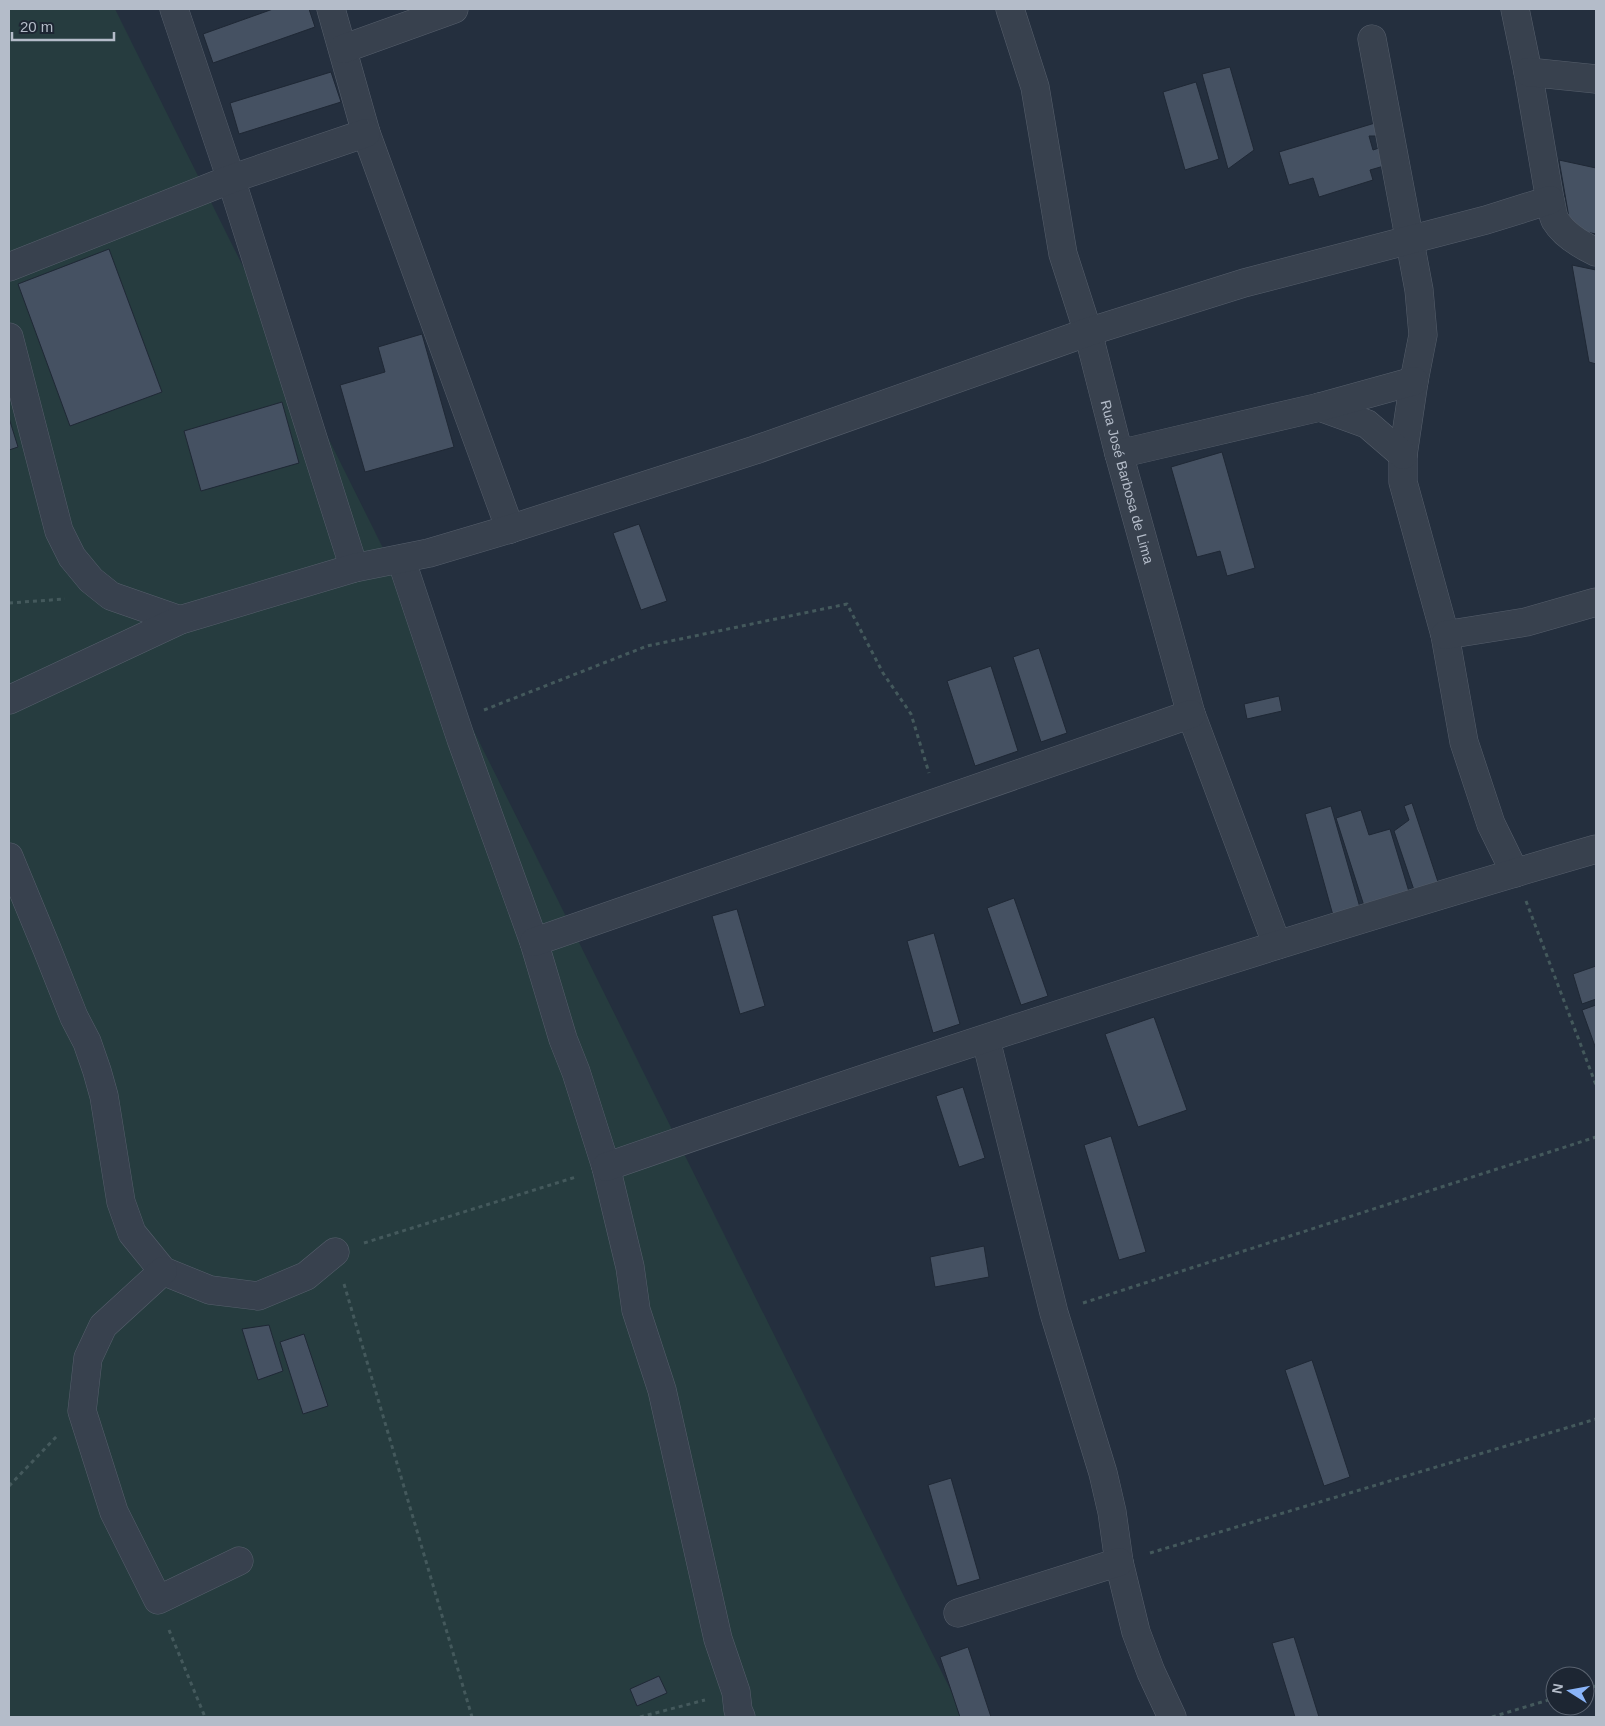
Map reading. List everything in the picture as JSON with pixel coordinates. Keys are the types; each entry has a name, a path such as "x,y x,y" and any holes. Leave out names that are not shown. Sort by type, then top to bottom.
{"street":[{"path":"174,9 231,179 354,568"},
{"path":"330,9 366,133 510,528"},
{"path":"343,49 454,9"},
{"name":"Rua José Barbosa de Lima","path":"1010,9 1035,87 1063,254 1088,332 1119,454 1191,714 1277,945"},
{"path":"1515,9 1555,219 1568,235 1583,246 1596,252"},
{"path":"1372,39 1419,290 1422,335 1402,455 1403,482 1445,635 1464,742 1491,824 1515,873"},
{"path":"1528,72 1596,79"},
{"path":"9,267 231,179 366,133"},
{"path":"9,700 180,620 354,568 429,553 510,528 756,450 1088,332 1244,283 1486,220 1550,200"},
{"path":"9,337 59,531 72,558 91,580 112,596 180,620"},
{"path":"1119,454 1320,407 1414,381"},
{"path":"1320,407 1367,424 1402,455"},
{"path":"401,559 455,721 534,942 563,1039 576,1072 606,1167 630,1266 636,1310 662,1390 718,1639 739,1705"},
{"path":"1445,635 1526,622 1596,602"},
{"path":"534,942 1191,714"},
{"path":"606,1167 825,1091 1277,945 1596,849"},
{"path":"9,857 48,949 74,1017 87,1042 97,1071 104,1096 122,1202 132,1233 163,1271 210,1290 258,1296 306,1276 335,1252"},
{"path":"986,1040 1054,1313 1103,1473 1112,1512 1118,1562 1136,1632 1151,1672 1172,1717"},
{"path":"163,1271 103,1326 88,1358 82,1411 114,1512 158,1600 239,1561"},
{"path":"958,1613 1118,1562"}],"path":[{"path":"9,602 112,596"},
{"path":"455,721 647,646 846,604 883,673 911,714 938,802"},
{"path":"1515,873 1596,1085"},
{"path":"1054,1313 1596,1137"},
{"path":"472,1717 335,1252 606,1167"},
{"path":"9,1486 82,1411"},
{"path":"1118,1562 1596,1418"},
{"path":"158,1600 205,1717"},
{"path":"1492,1717 1545,1701"},
{"path":"640,1717 739,1705"}],"green space":[{"path":"9,9 115,9 964,1717 9,1717"}],"building":[{"path":"273,9 309,9 315,27 213,63 203,34"},
{"path":"1230,67 1254,150 1228,169 1202,74"},
{"path":"331,72 341,102 239,134 230,103"},
{"path":"1196,82 1219,159 1185,170 1163,92"},
{"path":"1375,123 1379,136 1369,136 1373,150 1379,148 1384,166 1370,170 1373,180 1319,197 1313,178 1289,185 1279,152"},
{"path":"1559,160 1596,168 1596,234 1571,229"},
{"path":"109,249 162,392 70,426 18,284"},
{"path":"1572,265 1596,270 1596,364 1589,362"},
{"path":"422,334 454,447 365,472 340,385 385,372 378,347"},
{"path":"282,402 299,463 201,491 184,431"},
{"path":"9,418 18,447 9,450"},
{"path":"1222,452 1255,568 1227,576 1220,551 1197,557 1171,467"},
{"path":"639,524 667,601 641,610 613,533"},
{"path":"1039,648 1067,733 1041,742 1013,657"},
{"path":"991,666 1018,751 975,766 947,681"},
{"path":"1279,696 1282,711 1247,719 1244,704"},
{"path":"1412,803 1439,885 1415,893 1394,831 1409,820 1404,806"},
{"path":"1331,806 1361,911 1334,919 1305,814"},
{"path":"1361,810 1369,835 1390,829 1410,895 1365,909 1336,818"},
{"path":"1014,898 1048,996 1021,1005 987,908"},
{"path":"737,909 765,1006 740,1014 712,916"},
{"path":"934,933 960,1024 933,1033 907,941"},
{"path":"1596,966 1596,999 1582,1004 1573,974"},
{"path":"1596,1005 1596,1049 1582,1010"},
{"path":"1154,1017 1187,1110 1138,1127 1105,1034"},
{"path":"963,1087 985,1158 959,1167 936,1096"},
{"path":"1111,1136 1146,1252 1119,1260 1084,1145"},
{"path":"984,1246 989,1277 935,1287 930,1257"},
{"path":"269,1325 283,1371 258,1380 242,1329"},
{"path":"304,1334 328,1406 303,1414 280,1342"},
{"path":"1312,1360 1350,1477 1324,1486 1285,1370"},
{"path":"951,1478 980,1579 957,1586 928,1485"},
{"path":"1294,1637 1319,1717 1295,1717 1272,1643"},
{"path":"968,1647 991,1717 960,1717 940,1657"},
{"path":"659,1676 667,1693 637,1706 630,1689"}]}
